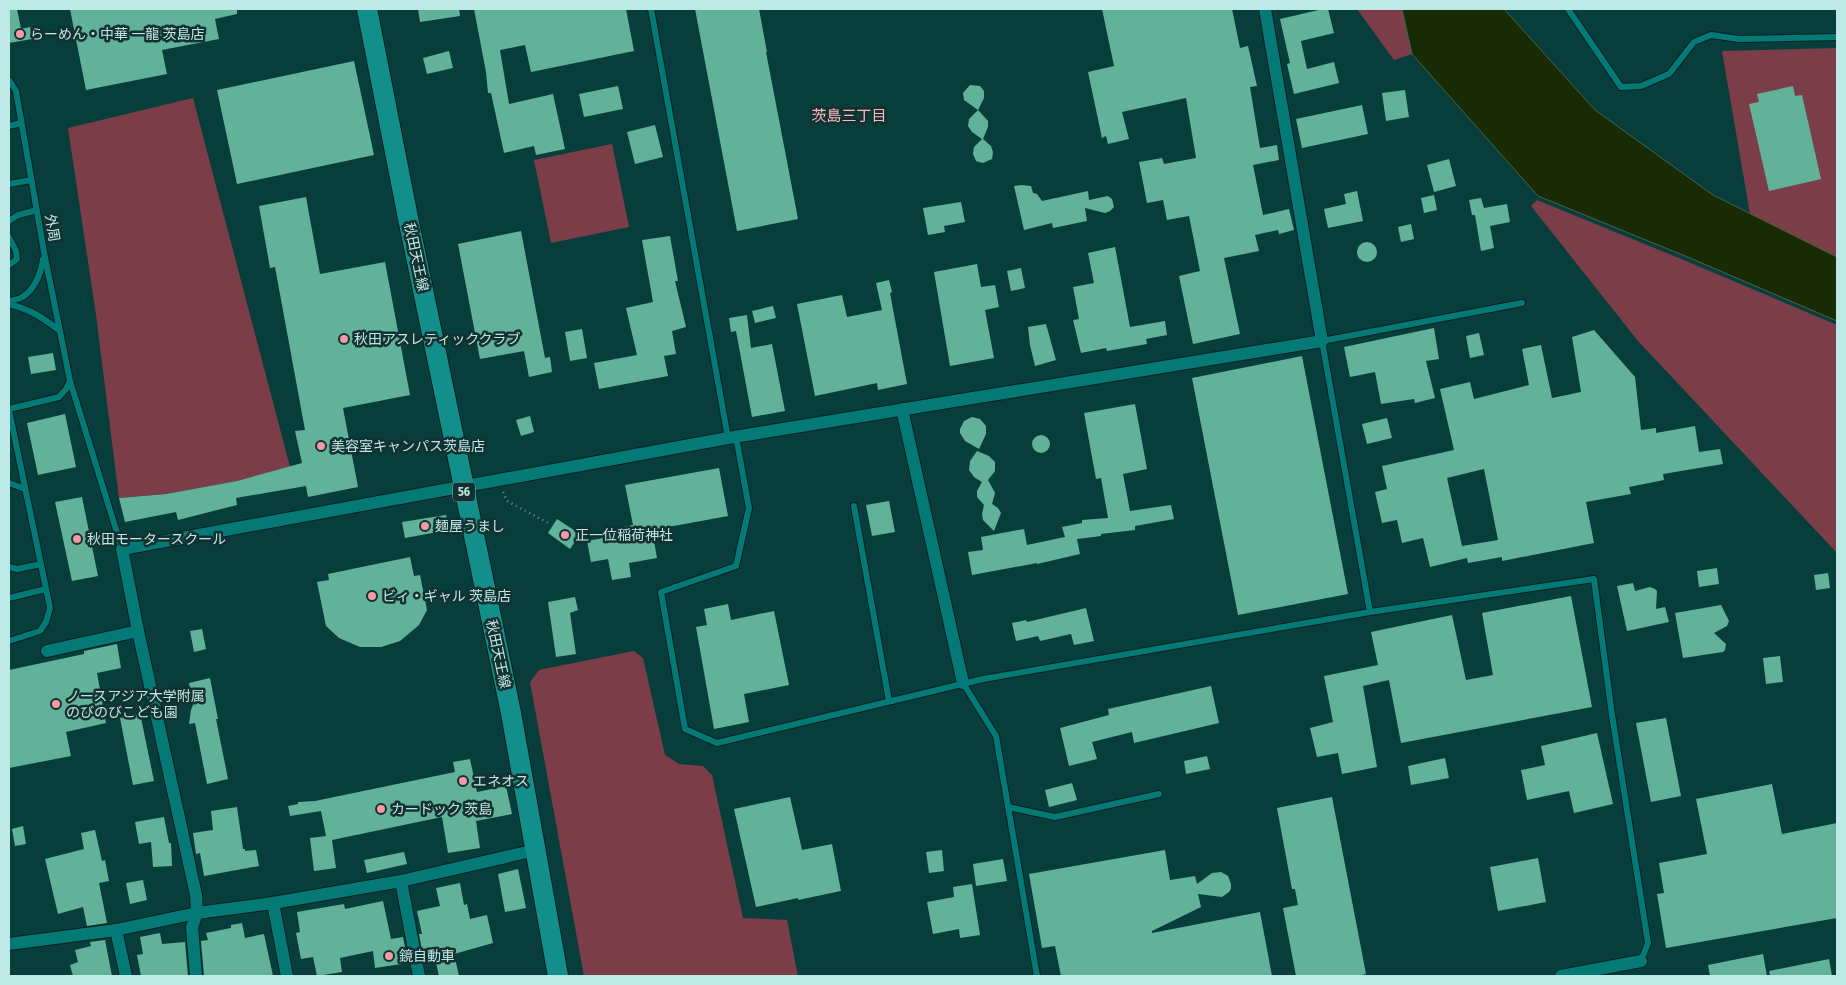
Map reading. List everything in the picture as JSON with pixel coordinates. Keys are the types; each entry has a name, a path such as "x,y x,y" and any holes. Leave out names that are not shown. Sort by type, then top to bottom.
{"main road":[{"name":"秋田天王線","path":"367,9 463,487 511,713 558,976"}],"street":[{"path":"196,976 192,927 197,913 196,895 122,549 732,437 1322,340 1265,9"},
{"path":"902,410 963,684"},
{"path":"47,651 138,630"},
{"path":"9,945 116,930 197,913 273,903 401,881 536,850"},
{"path":"401,881 418,976"},
{"path":"273,903 287,976"},
{"path":"116,930 126,976"},
{"path":"1561,976 1641,961"}],"lane":[{"path":"651,9 732,437 749,508 736,566 661,592 685,729 717,743 983,679 1370,612 1594,579 1612,715 1648,943 1641,961"},
{"path":"1568,9 1621,87 1641,86 1669,74 1694,42 1711,35 1739,40 1837,37"},
{"name":"外周","path":"9,80 16,91 36,210 70,381 122,549"},
{"path":"9,126 22,123"},
{"path":"9,184 31,180"},
{"path":"9,221 18,215 36,210"},
{"path":"9,237 16,251 17,259 9,265"},
{"path":"9,303 24,296 36,281 42,271 44,252"},
{"path":"9,303 35,313 60,331"},
{"path":"1370,612 1322,340 1522,303"},
{"path":"9,641 40,630 46,622 50,608 25,489 11,438 9,410 59,397 70,381"},
{"path":"9,483 25,489"},
{"path":"854,506 889,702"},
{"path":"9,567 17,569 41,564"},
{"path":"9,598 46,589"},
{"path":"963,684 996,736 1037,976"},
{"path":"1008,807 1055,817 1159,794"}],"path":[{"path":"498,480 507,501 550,524"}],"shaded area":[{"path":"1357,9 1402,9 1412,54 1394,60"},
{"path":"1402,9 1504,9 1595,110 1713,195 1837,257 1837,321 1538,196 1412,54"},
{"path":"1837,48 1837,257 1750,214 1722,51"},
{"path":"193,98 290,467 237,481 166,494 119,498 96,315 68,128"},
{"path":"612,144 629,227 551,243 534,160"},
{"path":"1537,200 1837,325 1837,553 1638,341 1531,206"},
{"path":"634,651 643,658 665,755 679,764 703,766 712,775 743,918 787,920 798,976 584,976 530,682 539,670"}],"building":[{"name":"らーめん・中華 一龍 茨島店","path":"9,9 17,9 21,29 30,27 32,39 9,43"},
{"path":"70,9 237,9 237,14 215,19 219,39 162,50 167,74 86,90"},
{"path":"418,9 459,9 460,16 420,22"},
{"path":"474,9 626,9 634,51 531,72 525,45 500,50 509,104 553,94 565,149 536,155 534,146 504,153 491,93 488,93"},
{"path":"695,9 759,9 798,219 737,231"},
{"path":"1102,9 1232,9 1240,48 1248,46 1257,86 1250,87 1260,148 1277,145 1279,160 1253,165 1263,215 1289,209 1294,230 1279,234 1278,230 1255,235 1259,251 1224,258 1240,334 1193,344 1179,276 1200,271 1189,216 1167,220 1163,200 1147,203 1139,162 1162,158 1164,164 1196,158 1186,98 1122,112 1129,139 1108,144 1106,136 1102,138 1088,72 1114,66"},
{"path":"1328,9 1334,33 1301,41 1307,69 1334,62 1339,83 1294,94 1287,64 1290,63 1280,19"},
{"path":"449,51 453,68 427,74 423,58"},
{"path":"354,61 374,155 237,184 217,90"},
{"path":"970,85 980,86 984,91 984,98 978,110 964,100 963,93"},
{"path":"618,86 623,109 584,117 579,94"},
{"path":"1793,86 1795,96 1802,95 1821,179 1769,191 1749,104 1759,102 1757,94"},
{"path":"1405,90 1409,117 1386,121 1382,93"},
{"path":"1362,105 1368,134 1302,148 1296,119"},
{"path":"978,110 988,121 988,127 983,139 991,146 993,152 992,159 983,163 976,161 973,154 974,147 982,139 972,132 968,126 969,119"},
{"path":"655,125 663,157 635,164 627,132"},
{"path":"1449,159 1456,186 1434,192 1427,165"},
{"path":"1014,186 1031,186 1033,193 1037,194 1042,201 1088,191 1089,200 1108,196 1112,199 1114,207 1105,213 1085,208 1087,221 1053,228 1052,223 1024,230"},
{"path":"1357,191 1363,221 1328,228 1324,209 1346,204 1344,194"},
{"path":"1434,195 1437,210 1424,213 1421,198"},
{"path":"306,197 320,274 385,262 410,395 343,408 358,487 308,497 306,486 236,498 237,505 178,520 176,512 125,522 119,498 166,494 237,481 302,463 295,431 305,430 275,267 270,268 259,206"},
{"path":"1481,198 1484,208 1507,204 1510,222 1490,226 1494,248 1481,251 1475,215 1472,215 1469,200"},
{"path":"961,202 965,222 944,226 945,232 928,235 923,208"},
{"path":"1411,224 1414,239 1401,242 1398,227"},
{"path":"521,231 545,358 550,357 552,372 529,377 524,351 480,359 458,244"},
{"path":"670,236 678,281 675,281 686,327 672,331 676,354 664,356 668,376 599,389 594,363 637,355 626,308 653,302 642,240"},
{"path":"1367,242 1374,245 1377,252 1374,259 1367,262 1360,259 1357,252 1360,245"},
{"path":"1115,247 1130,327 1165,321 1167,335 1146,339 1147,344 1107,351 1106,348 1081,353 1073,320 1079,319 1073,287 1094,283 1088,253"},
{"path":"977,264 981,287 995,285 999,307 985,310 994,358 950,366 934,272"},
{"path":"1021,268 1025,288 1011,291 1007,271"},
{"path":"889,280 907,384 878,390 877,383 815,396 797,304 842,295 847,317 882,310 876,283"},
{"path":"773,306 776,318 755,323 752,311"},
{"path":"747,315 751,348 772,344 785,411 752,417 736,331 731,332 729,318"},
{"path":"1046,324 1056,360 1035,366 1028,327"},
{"path":"1434,328 1439,359 1426,361 1435,398 1415,403 1414,399 1381,404 1375,372 1350,377 1344,347"},
{"path":"582,329 587,358 570,361 565,332"},
{"path":"1594,330 1635,377 1641,430 1656,428 1656,433 1695,426 1699,452 1720,449 1723,464 1663,474 1664,480 1629,487 1631,494 1586,502 1594,543 1502,561 1502,557 1468,563 1467,558 1430,567 1423,538 1402,543 1397,520 1382,523 1375,492 1387,489 1382,466 1454,450 1440,389 1470,382 1474,399 1529,385 1522,349 1541,345 1552,398 1581,392 1572,337","holes":["1484,469 1498,540 1462,546 1447,478"]},
{"path":"1479,333 1484,355 1470,358 1466,336"},
{"path":"53,353 56,370 31,374 28,357"},
{"path":"1302,356 1348,594 1238,615 1192,378"},
{"path":"1135,404 1147,469 1123,474 1130,511 1171,505 1174,519 1135,526 1135,530 1077,539 1080,554 1037,564 972,575 968,552 983,550 981,537 1024,529 1027,545 1065,537 1062,527 1082,523 1082,520 1108,518 1101,478 1096,479 1084,413"},
{"path":"65,414 76,467 38,475 27,423"},
{"path":"530,416 534,432 521,436 516,420"},
{"path":"972,417 980,419 986,426 986,434 979,449 965,441 960,433 964,421"},
{"path":"1387,418 1392,438 1367,444 1362,424"},
{"path":"1037,435 1045,435 1050,440 1048,451 1037,453 1032,448 1032,440"},
{"path":"977,451 989,456 995,462 995,471 988,480 995,493 992,504 1001,513 994,531 983,520 984,505 977,497 977,491 982,482 974,477 969,470 970,461"},
{"path":"719,468 728,516 652,530 657,558 629,563 631,577 612,580 608,559 591,562 587,541 625,534 624,527 633,525 625,485"},
{"name":"秋田モータースクール","path":"82,497 98,576 72,581 55,502"},
{"path":"889,501 895,532 872,536 866,505"},
{"name":"麺屋うまし","path":"446,515 449,530 405,538 402,522"},
{"name":"正一位稲荷神社","path":"557,519 580,534 570,549 548,533"},
{"name":"ビィ・ギャル 茨島店","path":"410,557 414,576 420,575 427,610 419,625 400,641 381,647 360,647 339,638 326,626 317,582 329,580 328,574"},
{"path":"1717,568 1719,584 1699,587 1697,571"},
{"path":"1828,573 1830,588 1816,590 1814,575"},
{"path":"1633,583 1635,591 1650,587 1657,591 1656,609 1665,607 1669,622 1627,631 1617,586"},
{"path":"1571,596 1592,707 1401,743 1389,680 1363,686 1377,767 1342,774 1338,753 1317,757 1310,728 1333,722 1324,676 1378,665 1371,632 1452,615 1466,680 1493,675 1482,613"},
{"path":"575,597 578,610 570,613 576,654 556,657 548,602"},
{"path":"728,604 731,620 774,611 789,685 744,694 749,722 714,729 696,627 707,625 704,609"},
{"path":"1721,605 1729,621 1727,626 1714,633 1726,644 1725,650 1723,652 1683,658 1675,613"},
{"path":"1086,608 1094,641 1074,645 1071,634 1040,641 1038,636 1016,641 1012,623 1026,620 1027,622"},
{"path":"202,629 206,649 194,652 190,631"},
{"name":"ノースアジア大学附属 のびのびこども園","path":"117,644 121,668 97,673 106,723 66,732 71,756 9,768 9,670 84,654 84,651"},
{"path":"1780,656 1783,682 1766,684 1763,658"},
{"path":"210,678 228,779 207,784 195,723 189,724 193,705 189,683"},
{"path":"1211,686 1219,723 1134,743 1132,732 1092,742 1097,759 1069,766 1060,728 1109,715 1108,709"},
{"path":"140,713 154,781 133,785 120,718"},
{"path":"1666,718 1681,796 1651,802 1636,723"},
{"path":"1597,733 1613,804 1574,813 1569,791 1527,800 1521,770 1545,765 1541,746"},
{"path":"1207,756 1210,769 1186,774 1184,761"},
{"path":"1445,758 1449,778 1411,785 1408,766"},
{"path":"470,759 477,792 506,786 512,814 476,821 480,848 448,853 442,817 332,840 336,868 314,871 310,838 326,836 321,811 290,816 288,806 298,804 298,802 315,801 455,772 453,762"},
{"path":"1072,783 1077,800 1049,807 1045,790"},
{"path":"1772,784 1782,834 1837,823 1837,918 1666,948 1657,894 1664,893 1659,863 1707,854 1696,799"},
{"path":"790,797 802,850 832,844 841,891 756,907 734,809"},
{"path":"1332,797 1366,974 1356,976 1296,976 1283,908 1298,905 1295,889 1292,889 1277,808"},
{"path":"237,807 243,849 245,851 256,850 259,866 204,876 200,853 196,854 193,833 213,830 211,811"},
{"path":"164,817 169,843 171,843 172,866 153,867 151,842 139,844 135,822"},
{"path":"23,826 26,844 15,846 12,829"},
{"path":"95,830 102,861 105,860 109,881 99,883 107,923 87,926 83,907 58,914 45,859 84,849 81,833"},
{"path":"942,850 944,871 929,873 926,852"},
{"path":"1165,850 1170,880 1195,876 1197,884 1212,873 1221,872 1228,876 1231,889 1222,897 1198,894 1201,907 1152,931 1152,933 1260,912 1272,976 1061,976 1055,946 1042,948 1029,874"},
{"path":"404,852 407,864 367,873 364,860"},
{"path":"1538,858 1546,902 1498,911 1490,867"},
{"path":"1003,859 1007,881 976,886 973,864"},
{"path":"518,869 526,908 505,912 498,874"},
{"path":"143,880 147,900 130,904 126,883"},
{"path":"460,883 464,905 467,904 470,919 487,915 493,943 454,954 459,976 439,976 435,958 424,960 419,934 422,934 417,911 440,906 436,888"},
{"path":"972,884 980,935 960,938 959,929 933,934 927,902 954,897 953,887"},
{"path":"383,901 391,939 403,937 408,963 375,968 373,951 340,958 342,972 317,976 313,957 301,959 296,933 300,932 297,912 344,904 345,909"},
{"path":"242,923 245,938 264,934 273,976 204,976 201,941 208,940 206,933 231,928 231,925"},
{"path":"160,933 162,944 185,942 188,976 141,976 137,955 143,954 140,937"},
{"path":"105,940 112,976 73,976 70,965 78,962 75,950 91,946 90,942"},
{"path":"1763,954 1767,976 1710,976 1708,965"},
{"path":"1829,959 1832,976 1770,976 1769,971"}],"place":[{"name":"らーめん・中華 一龍 茨島店","path":"20,34"},
{"name":"秋田アスレティッククラブ","path":"344,339"},
{"name":"美容室キャンパス茨島店","path":"321,446"},
{"name":"麺屋うまし","path":"425,526"},
{"name":"正一位稲荷神社","path":"565,535"},
{"name":"秋田モータースクール","path":"77,539"},
{"name":"ビィ・ギャル 茨島店","path":"372,596"},
{"name":"ノースアジア大学附属 のびのびこども園","path":"56,704"},
{"name":"エネオス","path":"463,781"},
{"name":"カードック 茨島","path":"381,809"},
{"name":"鏡自動車","path":"389,956"}],"district":[{"name":"茨島三丁目","path":"849,116"}]}
